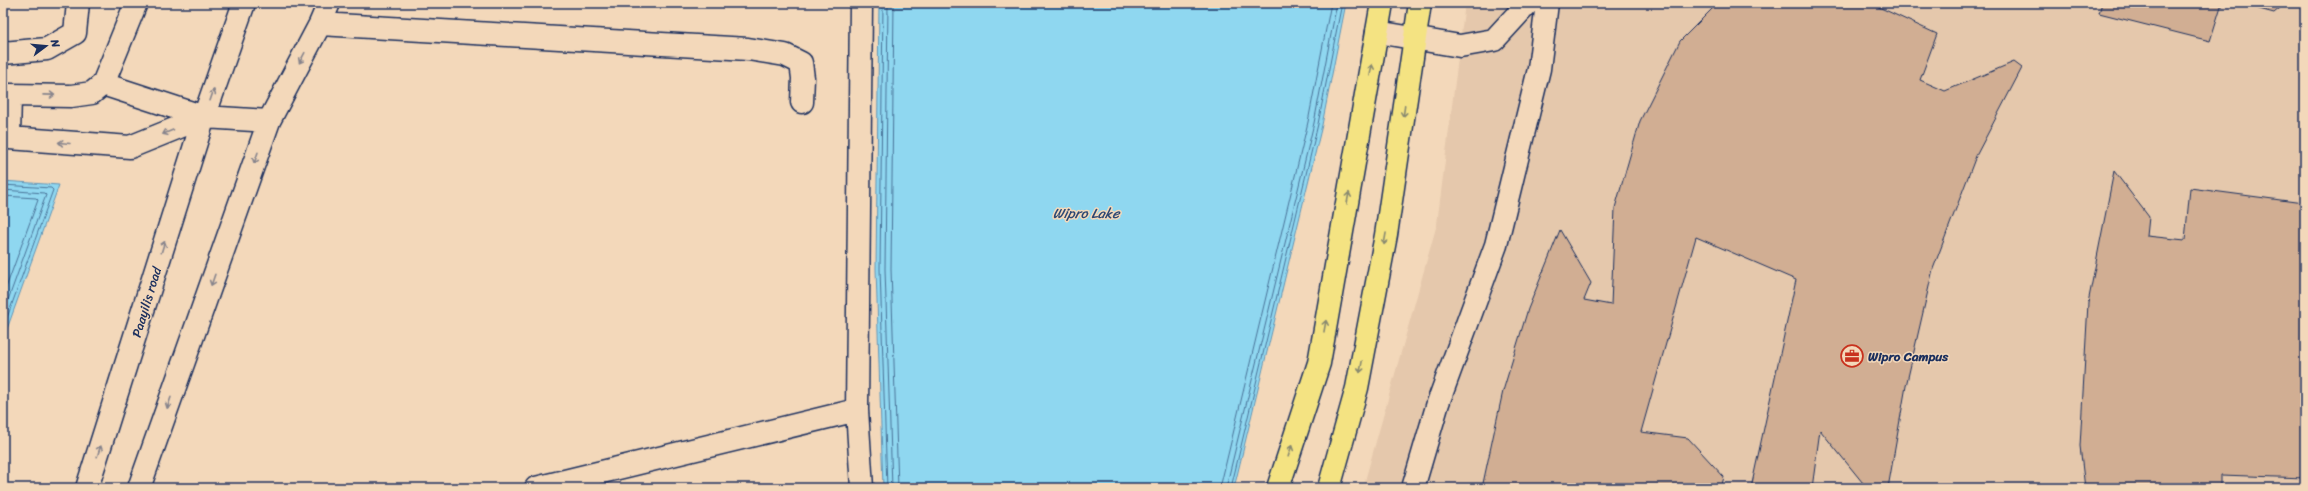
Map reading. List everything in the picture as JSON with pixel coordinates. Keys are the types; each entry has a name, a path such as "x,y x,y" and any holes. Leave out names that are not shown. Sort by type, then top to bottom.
{"main road":[{"path":"1278,488 1319,363 1382,3"},
{"path":"1329,488 1357,388 1386,236 1420,3"}],"street":[{"path":"3,53 47,49 75,33 78,3"},
{"path":"136,3 102,84 92,93 71,96 10,95 9,138 130,148 204,117"},
{"name":"Paayilis road","path":"87,488 204,117 244,3"},
{"path":"139,488 269,121 320,24 329,3"},
{"path":"861,3 857,410 862,488"},
{"path":"1377,32 1414,40 1460,46 1494,40 1528,3"},
{"path":"1413,488 1438,403 1496,245 1539,69 1547,3"},
{"path":"320,24 748,49 785,55 801,63 803,78 802,102"},
{"path":"102,84 204,117 269,121"},
{"path":"536,488 857,410"}],"shaded area":[{"name":"Wipro Campus","path":"1465,3 2305,3 2305,488 1363,488 1437,224"}],"water":[{"name":"Wipro Lake","path":"879,3 1346,3 1322,125 1234,488 883,488 876,269"},
{"path":"3,181 59,185 3,340"}],"building":[{"path":"1718,3 1870,3 1937,34 1920,80 1945,91 2014,62 2022,68 1976,156 1933,269 1906,386 1888,488 1867,488 1820,430 1812,488 1751,488 1796,280 1696,237 1641,432 1688,438 1724,477 1721,488 1482,488 1503,391 1528,309 1560,230 1591,283 1584,300 1611,305 1615,208 1640,121 1680,41"},
{"path":"2102,3 2222,3 2210,41 2099,13"},
{"path":"2237,3 2286,3 2274,13"},
{"path":"2114,171 2149,217 2147,236 2185,240 2190,188 2303,203 2305,195 2305,478 2221,475 2221,488 2085,488 2080,446 2088,303"}],"place":[{"name":"Wipro Campus","path":"1852,356"}]}
